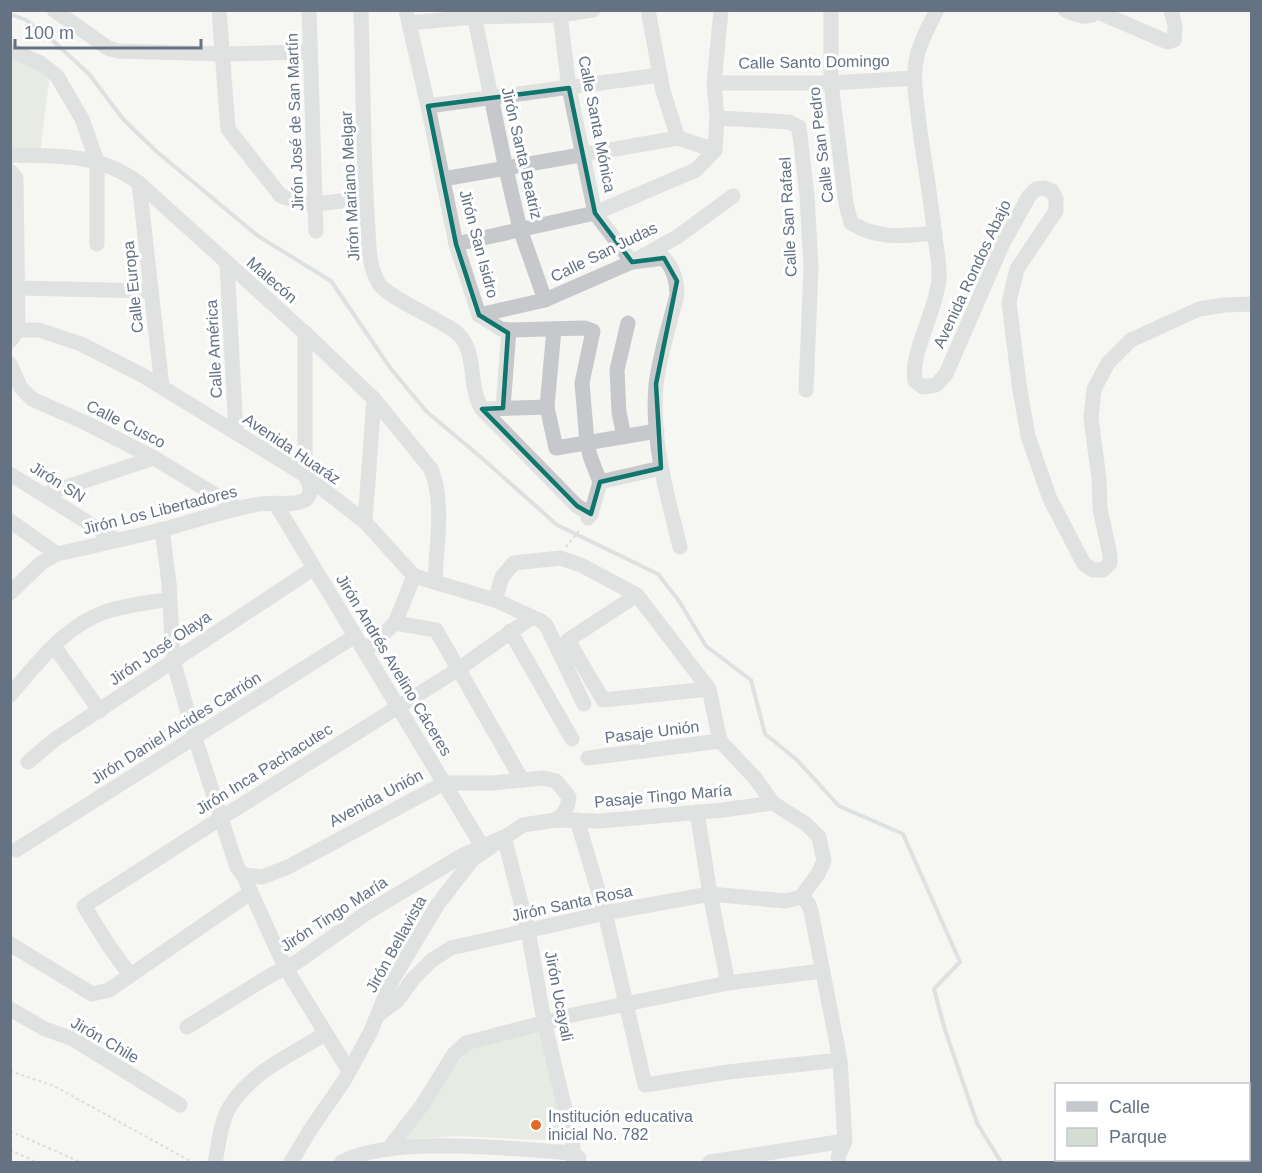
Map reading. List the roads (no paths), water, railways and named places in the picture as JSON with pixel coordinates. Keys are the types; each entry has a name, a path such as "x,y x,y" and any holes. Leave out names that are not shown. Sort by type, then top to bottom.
{"street":[{"path":"54,10 108,48 118,51 222,54 310,52"},
{"path":"219,10 228,129 281,196 316,204 366,198"},
{"name":"Jirón José de San Martín","path":"309,10 316,231"},
{"name":"Jirón Mariano Melgar","path":"361,10 366,198 370,262 378,282 384,291 432,316 459,335 471,359 476,399 482,409 577,507 589,516 600,482"},
{"path":"407,17 593,10"},
{"path":"648,10 663,91 678,138"},
{"path":"456,243 596,213 696,170 715,150 717,118 714,83 721,10"},
{"name":"Calle San Pedro","path":"831,10 831,82 850,223 865,232 894,237 935,233"},
{"name":"Avenida Rondos Abajo","path":"937,10 922,37 916,58 914,78 939,278 934,308 915,361 913,371 915,381 922,387 936,385 946,374 1003,243 1029,196 1036,189 1044,188 1052,191 1056,199 1056,212 1017,268 1009,303 1028,436 1050,499 1084,564 1094,570 1103,570 1110,563 1100,509 1099,479 1091,418 1094,389 1108,363 1131,340 1199,309 1251,304"},
{"path":"1065,10 1082,17 1090,17 1098,11 1168,42 1174,40 1175,33 1171,10"},
{"name":"Calle Santa Mónica","path":"561,13 569,88 596,213 632,262"},
{"name":"Jirón Santa Beatriz","path":"473,14 520,229 546,300"},
{"name":"Jirón San Isidro","path":"407,17 456,243 479,315 501,329 585,328 593,331 582,383 587,442 600,482"},
{"path":"10,50 40,63 57,76 82,119 96,161 97,244"},
{"path":"428,106 660,75"},
{"name":"Calle Santo Domingo","path":"714,83 831,82 914,78"},
{"name":"Calle San Rafael","path":"717,118 789,122 799,127 807,196 811,267 806,390"},
{"path":"443,179 678,138 715,150"},
{"name":"Malecón","path":"10,155 51,156 96,161 125,173 306,333 374,399 431,469 434,477 439,496 435,582"},
{"path":"10,171 16,178 17,288 14,336"},
{"name":"Calle Europa","path":"139,183 162,387"},
{"name":"Calle San Judas","path":"479,315 546,300 632,262 677,237 733,196"},
{"path":"632,262 664,258 676,281 677,295 656,384 661,468 680,547"},
{"name":"Calle América","path":"227,264 236,433"},
{"path":"17,288 151,291"},
{"path":"624,437 619,412 617,370 628,323"},
{"path":"554,329 547,407 556,448"},
{"name":"Avenida Huaráz","path":"14,336 39,330 81,344 162,387 305,475 365,522 414,576"},
{"path":"503,408 509,330"},
{"path":"305,475 306,333"},
{"name":"Calle Cusco","path":"10,364 21,388 32,399 88,424 154,458 237,508"},
{"path":"365,522 374,399"},
{"path":"482,409 547,407"},
{"path":"527,455 587,442 657,431"},
{"path":"45,494 154,458"},
{"path":"600,482 661,468"},
{"name":"Jirón SN","path":"10,474 116,540"},
{"name":"Jirón Los Libertadores","path":"10,593 41,563 57,554 162,530 237,508 264,503 305,500 309,496 310,486 305,475"},
{"name":"Jirón Andrés Avelino Cáceres","path":"275,503 482,846"},
{"path":"10,521 57,554"},
{"path":"162,530 173,660 220,818 237,867 243,874 285,968 349,1071"},
{"path":"495,600 502,577 514,563 560,558 581,565 637,595 709,689 720,741 754,778 772,803 806,824 819,837 824,861 818,874 801,897 808,903 811,911 840,1060 845,1141 838,1157 839,1162"},
{"name":"Jirón José Olaya","path":"28,762 54,740 314,568"},
{"path":"364,651 395,623 414,576 495,600 546,625 584,705"},
{"path":"637,595 568,640 603,700 709,689"},
{"path":"10,695 54,646 80,624 103,613 169,599"},
{"name":"Jirón Inca Pachacutec","path":"130,975 84,906 457,670 532,617"},
{"path":"395,623 436,630 522,780"},
{"path":"510,631 572,739"},
{"name":"Jirón Daniel Alcides Carrión","path":"16,850 355,636"},
{"path":"54,646 100,711"},
{"name":"Pasaje Unión","path":"588,758 720,741"},
{"name":"Avenida Unión","path":"243,874 262,877 288,867 444,783 494,783 543,778 556,781 569,796 565,814 556,820"},
{"name":"Pasaje Tingo María","path":"556,820 600,821 772,803"},
{"path":"697,812 710,894 728,983"},
{"name":"Jirón Bellavista","path":"291,1162 349,1071 371,1031 390,984 438,904 473,859 523,825 556,820"},
{"path":"577,820 605,913 645,1085 728,1072 840,1060"},
{"name":"Jirón Tingo María","path":"187,1027 297,962 364,914 463,855 504,837"},
{"name":"Jirón Ucayali","path":"504,837 528,930 544,1021 576,1159"},
{"path":"10,944 92,994 109,990 250,893"},
{"name":"Jirón Santa Rosa","path":"378,1015 397,1001 413,979 432,960 451,948 605,913 710,894 785,901 801,897"},
{"path":"389,1148 423,1104 454,1054 466,1043 544,1021 728,983 821,971"},
{"name":"Jirón Chile","path":"10,1009 45,1029 73,1039 180,1105"},
{"path":"215,1162 229,1108 248,1084 284,1058 325,1034"},
{"path":"710,1162 845,1141"},
{"path":"342,1162 356,1155 389,1148 455,1147 576,1159"}],"waterway":[{"path":"10,14 26,20 50,38 89,74 123,119 156,151 258,236 331,281 391,369 427,412 557,525 658,574 679,601 706,646 751,680 765,734 797,760 839,806 903,834 960,962 934,989 945,1030 977,1123 1001,1162"}],"place":[{"name":"Institución educativa inicial No. 782","path":"536,1125"}]}
